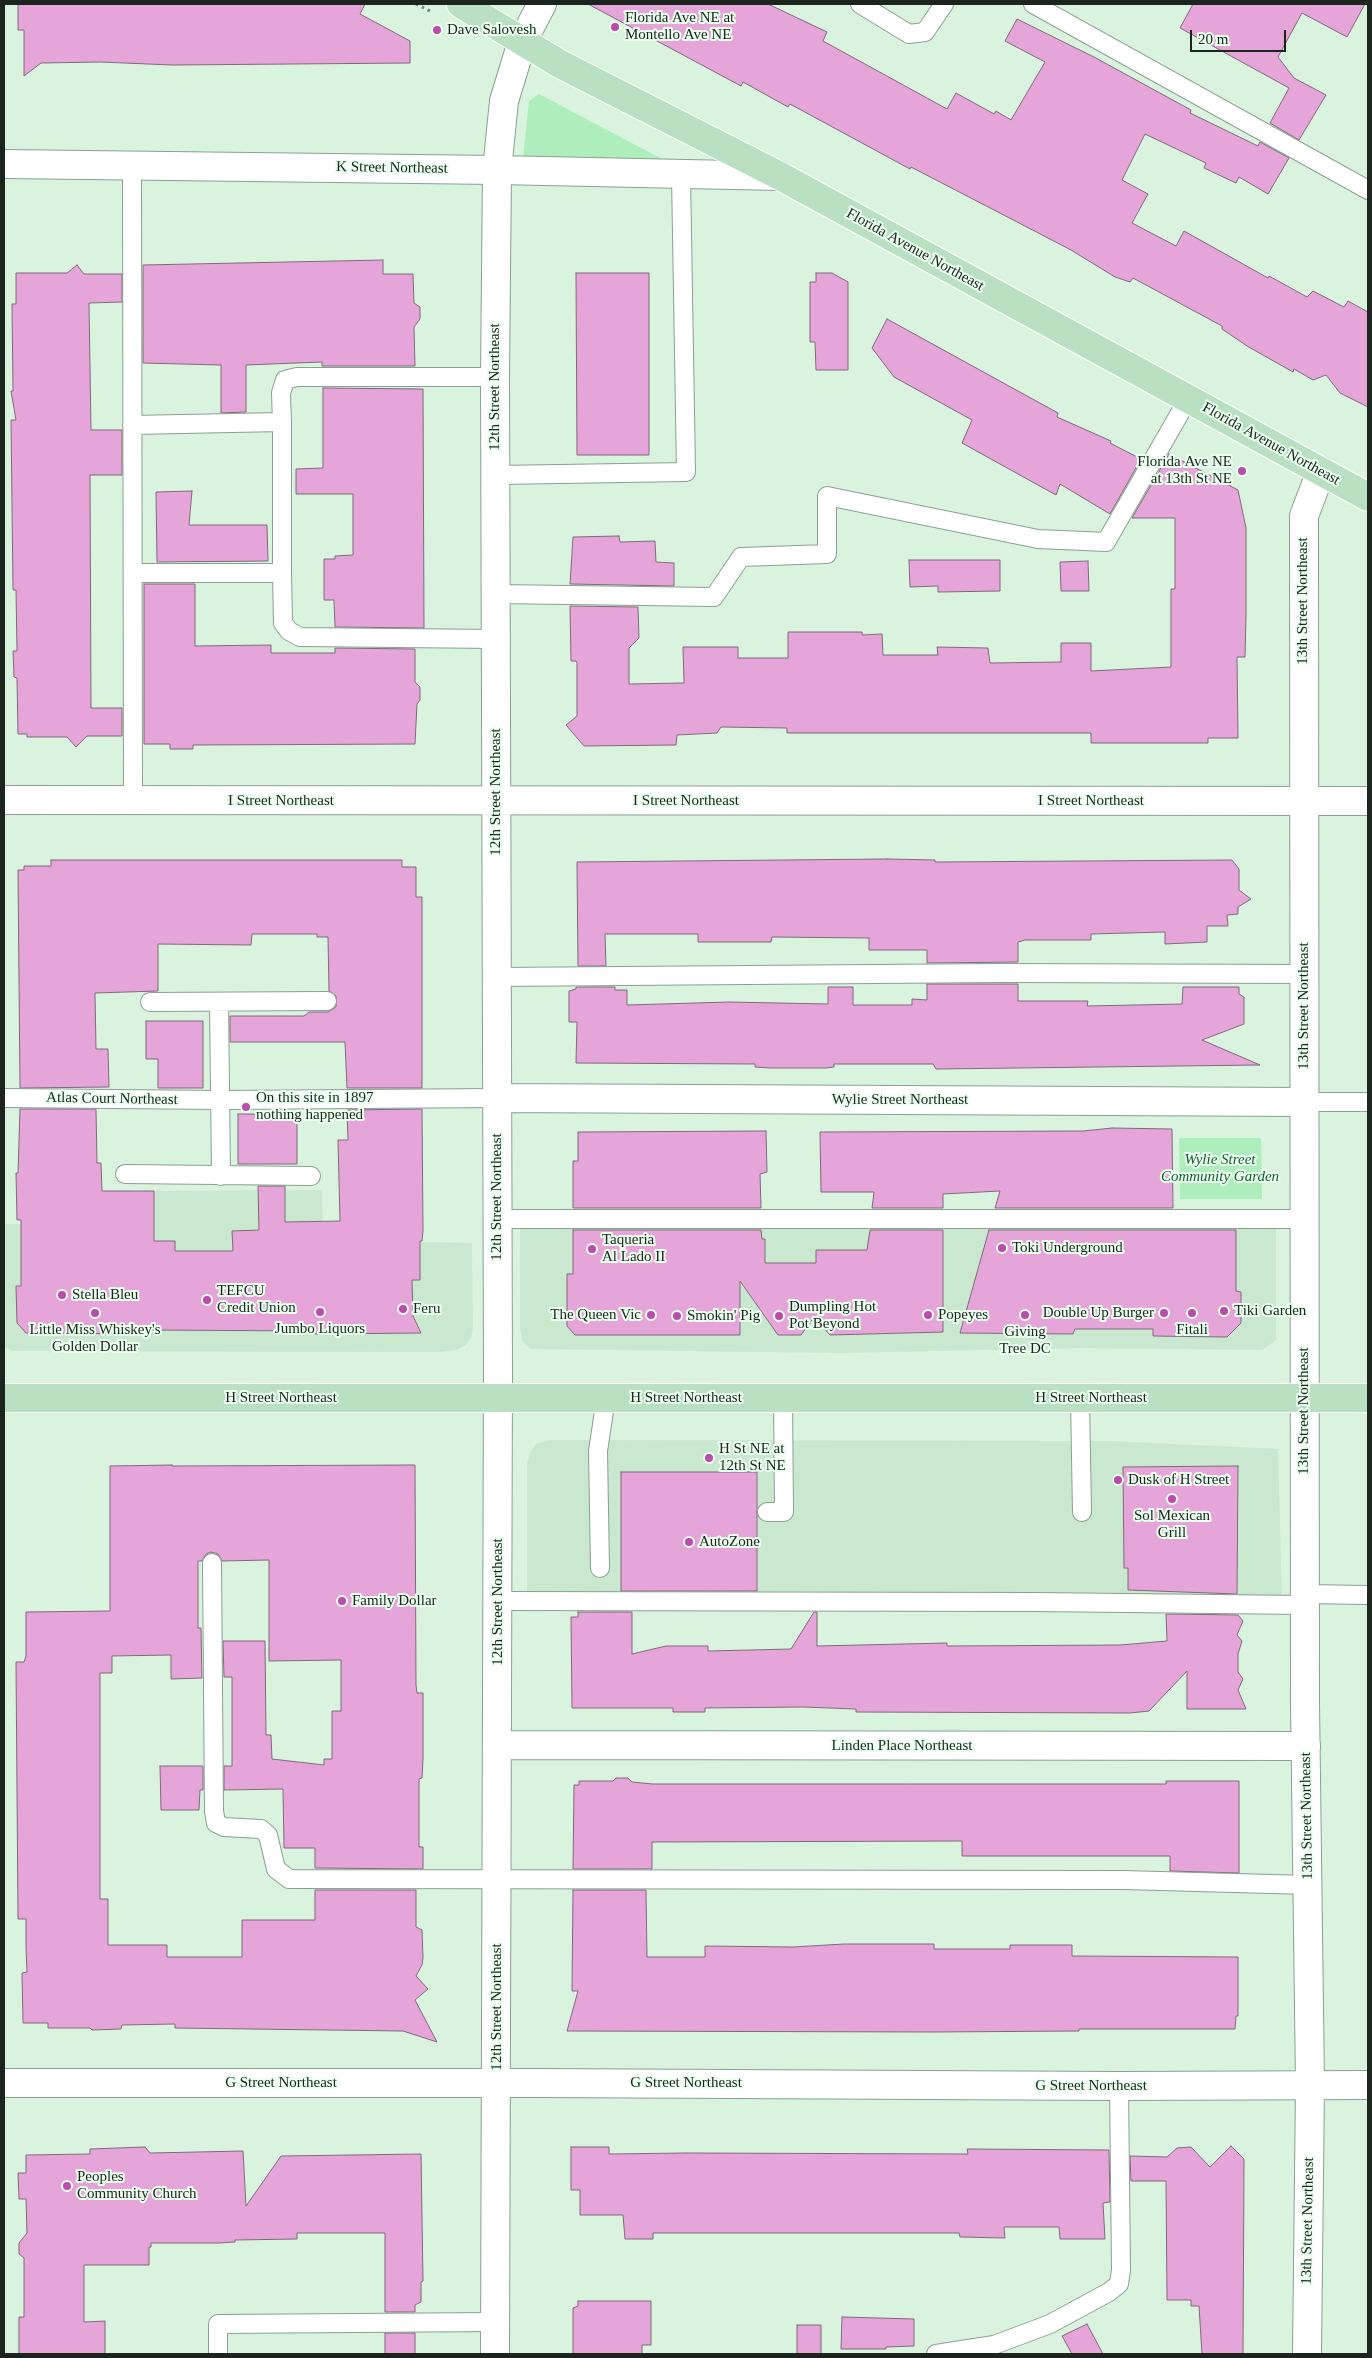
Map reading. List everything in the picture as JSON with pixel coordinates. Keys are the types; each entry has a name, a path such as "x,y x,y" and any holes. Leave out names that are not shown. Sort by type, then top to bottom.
{"main road":[{"name":"Florida Avenue Northeast","path":"461,4 522,42 653,113 780,176 1368,497"},
{"name":"H Street Northeast","path":"4,1398 1368,1398"}],"street":[{"name":"12th Street Northeast","path":"495,2354 498,1744 495,377 497,170 504,101 522,42 542,4"},
{"name":"K Street Northeast","path":"4,164 497,170 780,176"},
{"name":"13th Street Northeast","path":"1307,2354 1310,2085 1304,1398 1304,516 1322,471"},
{"name":"I Street Northeast","path":"4,800 496,802 1368,801"},
{"name":"Wylie Street Northeast","path":"497,1098 1304,1102"},
{"name":"Linden Place Northeast","path":"498,1744 1306,1746"},
{"name":"G Street Northeast","path":"4,2083 1368,2085"}],"lane":[{"path":"860,4 909,34 925,32 944,4"},
{"path":"1033,4 1368,190"},
{"path":"132,166 133,801"},
{"path":"496,475 686,472 682,174"},
{"path":"495,377 291,379 285,380 281,393 283,623 289,631 300,637 496,639"},
{"path":"496,594 714,597 741,557 827,554 827,496 1038,539 1106,542 1188,399"},
{"path":"132,425 282,422"},
{"path":"133,573 282,573"},
{"path":"496,977 1000,973 1304,974"},
{"path":"150,1002 327,1001"},
{"path":"219,1002 221,1176"},
{"name":"Atlas Court Northeast","path":"4,1098 221,1100 497,1098"},
{"path":"1304,1102 1368,1102"},
{"path":"125,1174 311,1176"},
{"path":"497,1219 1304,1219"},
{"path":"600,1568 598,1451 606,1398"},
{"path":"767,1512 784,1512 782,1398"},
{"path":"1080,1398 1082,1512"},
{"path":"212,1563 214,1811 216,1823 224,1827 261,1830 268,1835 276,1869 290,1879 1123,1880 1308,1884"},
{"path":"498,1601 1034,1602 1305,1600 1368,1595"},
{"path":"936,2354 994,2345 1050,2324 1109,2292 1119,2284 1121,2270 1119,2086"},
{"path":"218,2354 218,2324 495,2322"}],"shaded area":[{"path":"322,1190 323,1240 472,1243 473,1327 471,1338 465,1346 456,1350 438,1352 12,1351 4,1347 4,1224 153,1224 154,1191"},
{"path":"520,1224 1276,1226 1276,1340 1262,1350 1081,1348 842,1353 530,1349 522,1341 520,1327"},
{"path":"549,1440 1111,1441 1278,1449 1282,1601 527,1600 527,1464 530,1453 536,1444"}],"green space":[{"path":"539,94 662,159 662,161 523,158 529,101"},
{"name":"Wylie Street Community Garden","path":"1179,1138 1261,1138 1262,1199 1180,1199"}],"building":[{"path":"18,4 365,4 360,14 410,41 410,63 172,65 100,62 41,63 24,76 24,30 18,30"},
{"path":"588,4 768,4 827,32 823,41 947,109 956,93 994,114 996,111 1011,120 1045,62 1005,41 1017,19 1094,57 1191,110 1190,113 1258,146 1260,142 1289,158 1268,194 1239,177 1236,183 1204,168 1206,163 1145,134 1122,180 1148,194 1132,223 1176,246 1184,231 1268,278 1269,276 1307,297 1313,291 1344,307 1348,301 1368,312 1368,407 1340,393 1326,375 1313,380 1294,369 1293,372 1247,346 1222,329 1222,326 1133,278 1130,282 1115,277 1071,250 911,167 910,169 790,104 788,107 743,82 741,86"},
{"path":"1193,4 1365,4 1347,37 1302,13 1278,57 1294,78 1326,95 1299,140 1270,123 1289,88 1180,28"},
{"path":"383,260 383,274 413,274 414,303 420,307 420,319 414,327 415,366 322,366 322,362 246,365 246,412 221,413 221,365 143,363 143,265"},
{"path":"77,265 84,274 122,274 122,302 89,303 91,430 122,430 122,475 90,475 91,708 122,708 122,736 87,736 76,747 67,737 27,737 27,734 18,734 17,678 14,677 13,651 17,651 16,590 13,590 11,420 16,420 11,391 13,391 12,304 16,304 16,273 67,273"},
{"path":"576,273 649,273 649,455 577,455"},
{"path":"816,273 832,273 848,282 848,370 816,370 815,342 810,342 810,282 816,282"},
{"path":"887,319 1058,413 1057,417 1111,441 1110,443 1141,459 1110,514 1060,484 1056,495 962,443 972,420 894,377 872,348"},
{"path":"323,388 423,389 424,628 335,627 334,600 324,600 324,559 335,559 335,556 353,555 353,494 296,494 296,469 323,468"},
{"path":"1169,454 1238,490 1246,528 1246,616 1245,657 1237,657 1238,738 1208,738 1208,743 1091,743 1091,733 787,733 787,728 721,727 717,733 677,735 676,745 584,746 566,725 577,716 577,663 576,661 571,661 570,606 638,607 639,638 629,648 629,684 684,683 683,647 738,647 738,658 788,658 788,632 862,632 862,635 882,634 883,655 938,655 937,647 988,648 990,663 1061,662 1061,643 1091,643 1091,671 1171,667 1171,589 1175,589 1175,518 1132,518"},
{"path":"192,491 189,525 267,525 268,561 157,562 156,492"},
{"path":"619,536 620,542 655,541 656,562 674,563 674,586 570,584 573,537"},
{"path":"909,560 1000,560 1000,591 938,592 938,586 910,587"},
{"path":"1088,561 1089,591 1061,591 1060,562"},
{"path":"144,584 195,584 195,646 271,645 271,653 335,653 335,648 415,649 415,682 420,687 420,700 417,704 415,744 193,745 193,749 170,749 170,744 144,744"},
{"path":"51,860 402,860 402,867 416,867 416,897 422,897 422,1088 347,1088 345,1042 230,1042 230,1016 304,1016 309,1012 328,1012 336,1007 336,996 329,991 328,937 317,937 317,934 252,934 251,945 158,944 158,991 95,993 96,1049 108,1049 109,1087 20,1088 18,870 24,870 24,866 51,866"},
{"path":"935,860 935,862 1232,860 1239,869 1239,890 1251,899 1238,907 1238,914 1227,915 1228,926 1207,926 1207,942 1165,944 1165,932 1091,934 1091,940 1025,940 1018,942 1018,962 927,963 927,950 869,950 869,938 772,937 771,942 698,942 698,934 605,934 606,966 578,966 577,862"},
{"path":"927,984 1018,984 1018,1001 1088,1001 1087,1006 1182,1004 1183,987 1239,987 1239,994 1244,997 1244,1024 1202,1040 1260,1065 936,1069 933,1064 834,1064 834,1067 826,1068 770,1068 755,1067 755,1064 576,1063 577,1022 569,1022 569,991 576,989 576,987 615,987 615,990 627,990 627,1005 729,1002 828,1004 828,987 853,987 853,1005 912,1005 912,999 927,1000"},
{"path":"146,1021 203,1021 203,1088 158,1088 158,1059 146,1059"},
{"path":"20,1109 96,1109 97,1163 101,1163 102,1191 154,1191 154,1241 175,1241 175,1251 233,1251 232,1231 259,1230 258,1186 285,1186 285,1222 340,1221 338,1140 348,1140 347,1110 422,1109 423,1231 422,1241 420,1241 420,1280 412,1280 413,1316 421,1333 315,1334 313,1331 151,1330 147,1334 26,1333 17,1323 16,1286 21,1286 21,1220 17,1220 16,1173 18,1173"},
{"path":"238,1114 297,1114 297,1164 238,1164"},
{"path":"1112,1128 1172,1129 1173,1208 995,1208 1000,1191 943,1194 943,1208 872,1208 874,1192 821,1192 820,1132 1083,1131"},
{"path":"766,1131 767,1172 760,1174 761,1208 573,1208 573,1161 578,1161 578,1132"},
{"path":"573,1230 761,1230 762,1239 765,1239 765,1263 816,1263 816,1250 867,1250 870,1230 943,1230 943,1332 830,1335 814,1317 801,1335 778,1335 740,1281 740,1335 575,1335 567,1326 567,1274 573,1274"},
{"path":"989,1230 1236,1230 1236,1291 1241,1292 1241,1323 1227,1337 1153,1336 1153,1329 1075,1329 1073,1334 960,1333"},
{"path":"415,1465 416,1685 417,1693 423,1693 423,1759 422,1778 419,1779 419,1847 423,1847 423,1869 315,1868 315,1848 284,1848 283,1789 224,1790 224,1766 232,1766 232,1677 224,1677 223,1641 265,1641 266,1735 271,1735 272,1759 324,1765 324,1759 332,1759 332,1711 341,1711 341,1660 269,1661 269,1560 222,1561 218,1554 211,1552 206,1554 202,1561 198,1561 198,1628 201,1628 202,1678 171,1679 171,1655 112,1656 112,1673 100,1673 100,1899 108,1899 108,1945 167,1945 167,1957 242,1957 242,1920 315,1920 315,1890 416,1890 416,1927 422,1930 423,1958 422,1965 416,1976 428,1989 415,2000 437,2042 403,2031 175,2028 175,2024 122,2025 121,2029 92,2030 90,2028 48,2028 48,2023 23,2023 22,1973 27,1972 26,1919 18,1919 16,1662 24,1662 26,1656 26,1612 110,1611 110,1466"},
{"path":"1238,1466 1237,1594 1128,1590 1128,1568 1124,1568 1123,1467"},
{"name":"AutoZone","path":"621,1472 757,1472 757,1591 621,1591"},
{"path":"578,1612 632,1612 632,1654 666,1646 708,1646 708,1651 791,1649 814,1612 817,1612 817,1646 947,1643 947,1646 1120,1645 1167,1641 1166,1614 1238,1615 1243,1621 1237,1635 1242,1641 1238,1654 1238,1672 1243,1679 1238,1690 1246,1709 1187,1709 1187,1671 1149,1711 1130,1713 856,1712 856,1709 803,1707 705,1708 705,1712 673,1712 673,1708 572,1708 571,1617 578,1617"},
{"path":"160,1766 203,1766 203,1790 200,1790 199,1810 161,1810"},
{"path":"616,1778 628,1778 632,1782 653,1784 1166,1784 1166,1781 1239,1781 1239,1873 1170,1871 1170,1856 962,1856 962,1841 652,1842 652,1869 573,1869 574,1785 579,1785 579,1781 613,1781"},
{"path":"573,1890 646,1890 647,1957 705,1957 705,1946 793,1947 844,1944 934,1944 934,1949 1010,1949 1010,1945 1072,1945 1072,1956 1238,1957 1238,2016 1236,2016 1235,2029 1079,2029 1079,2031 934,2032 567,2031 578,1991 572,1991"},
{"path":"1231,2146 1244,2159 1243,2354 1202,2354 1199,2306 1191,2306 1191,2300 1167,2300 1166,2181 1131,2181 1130,2156 1167,2157 1177,2148 1191,2147 1210,2167"},
{"path":"145,2147 150,2153 243,2151 246,2206 281,2156 421,2154 423,2281 421,2282 421,2302 415,2305 415,2312 385,2312 385,2233 297,2233 297,2239 235,2240 235,2242 219,2243 151,2243 151,2247 149,2247 149,2265 84,2265 84,2322 105,2321 105,2354 19,2354 19,2317 24,2317 24,2258 19,2254 19,2243 27,2233 26,2199 19,2199 18,2173 26,2173 26,2155 90,2154 90,2149"},
{"path":"571,2147 609,2147 609,2154 968,2154 967,2149 1109,2150 1110,2202 1103,2203 1105,2239 1060,2239 1059,2227 1004,2227 1005,2238 960,2237 959,2233 653,2233 653,2239 625,2239 623,2215 580,2215 580,2190 571,2190"},
{"path":"578,2301 651,2301 651,2345 642,2345 642,2354 573,2354 573,2308 578,2306"},
{"path":"842,2317 914,2319 914,2346 886,2347 886,2349 841,2349"},
{"path":"1087,2324 1103,2354 1072,2354 1062,2336"},
{"path":"797,2325 821,2325 821,2354 797,2354"},
{"path":"385,2333 415,2333 415,2354 385,2354"}],"place":[{"name":"Florida Ave NE at Montello Ave NE","path":"615,27"},
{"name":"Dave Salovesh","path":"437,30"},
{"name":"Florida Ave NE at 13th St NE","path":"1242,471"},
{"name":"On this site in 1897 nothing happened","path":"246,1107"},
{"name":"Toki Underground","path":"1002,1248"},
{"name":"Taqueria Al Lado II","path":"592,1249"},
{"name":"Stella Bleu","path":"62,1295"},
{"name":"TEFCU Credit Union","path":"207,1300"},
{"name":"Feru","path":"403,1309"},
{"name":"Tiki Garden","path":"1224,1311"},
{"name":"Jumbo Liquors","path":"320,1312"},
{"name":"Little Miss Whiskey's Golden Dollar","path":"95,1313"},
{"name":"Double Up Burger","path":"1164,1313"},
{"name":"Fitali","path":"1192,1313"},
{"name":"The Queen Vic","path":"651,1315"},
{"name":"Popeyes","path":"928,1315"},
{"name":"Giving Tree DC","path":"1025,1315"},
{"name":"Smokin' Pig","path":"677,1316"},
{"name":"Dumpling Hot Pot Beyond","path":"779,1316"},
{"name":"H St NE at 12th St NE","path":"709,1458"},
{"name":"Dusk of H Street","path":"1118,1480"},
{"name":"Sol Mexican Grill","path":"1172,1499"},
{"name":"AutoZone","path":"689,1542"},
{"name":"Family Dollar","path":"342,1601"},
{"name":"Peoples Community Church","path":"67,2186"}]}
